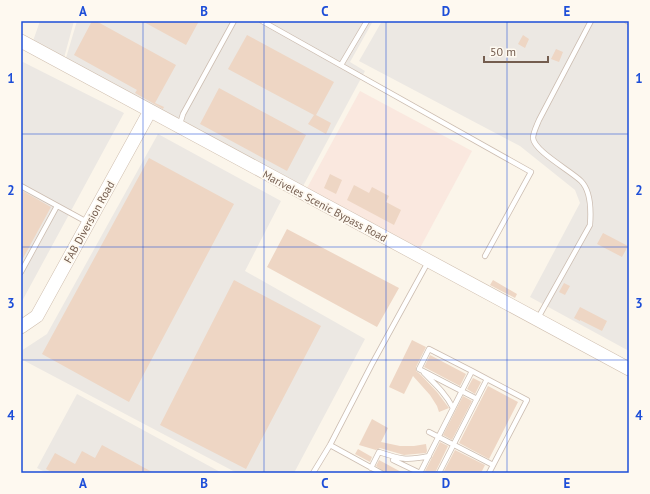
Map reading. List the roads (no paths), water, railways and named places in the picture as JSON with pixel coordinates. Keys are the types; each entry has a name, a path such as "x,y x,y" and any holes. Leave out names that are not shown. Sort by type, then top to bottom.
{"main road":[{"name":"Mariveles Scenic Bypass Road","path":"21,42 629,369"},
{"name":"FAB Diversion Road","path":"21,327 37,316 150,111"}],"lane":[{"path":"179,128 183,114 234,21"},
{"path":"262,21 531,172 485,256"},
{"path":"341,65 367,21"},
{"path":"537,320 590,225 591,209 587,193 581,181 537,146 533,138 539,120 591,21"},
{"path":"21,186 88,222"},
{"path":"21,272 57,206"},
{"path":"314,473 330,446 372,364 428,262"},
{"path":"419,368 429,349 527,400 489,473"},
{"path":"419,368 477,399"},
{"path":"419,368 437,385 453,408"},
{"path":"379,452 420,473 472,371"},
{"path":"439,473 487,380"},
{"path":"429,432 493,465"},
{"path":"330,446 381,473"},
{"path":"371,468 379,452"},
{"path":"379,452 397,458 412,459 429,456"}]}
